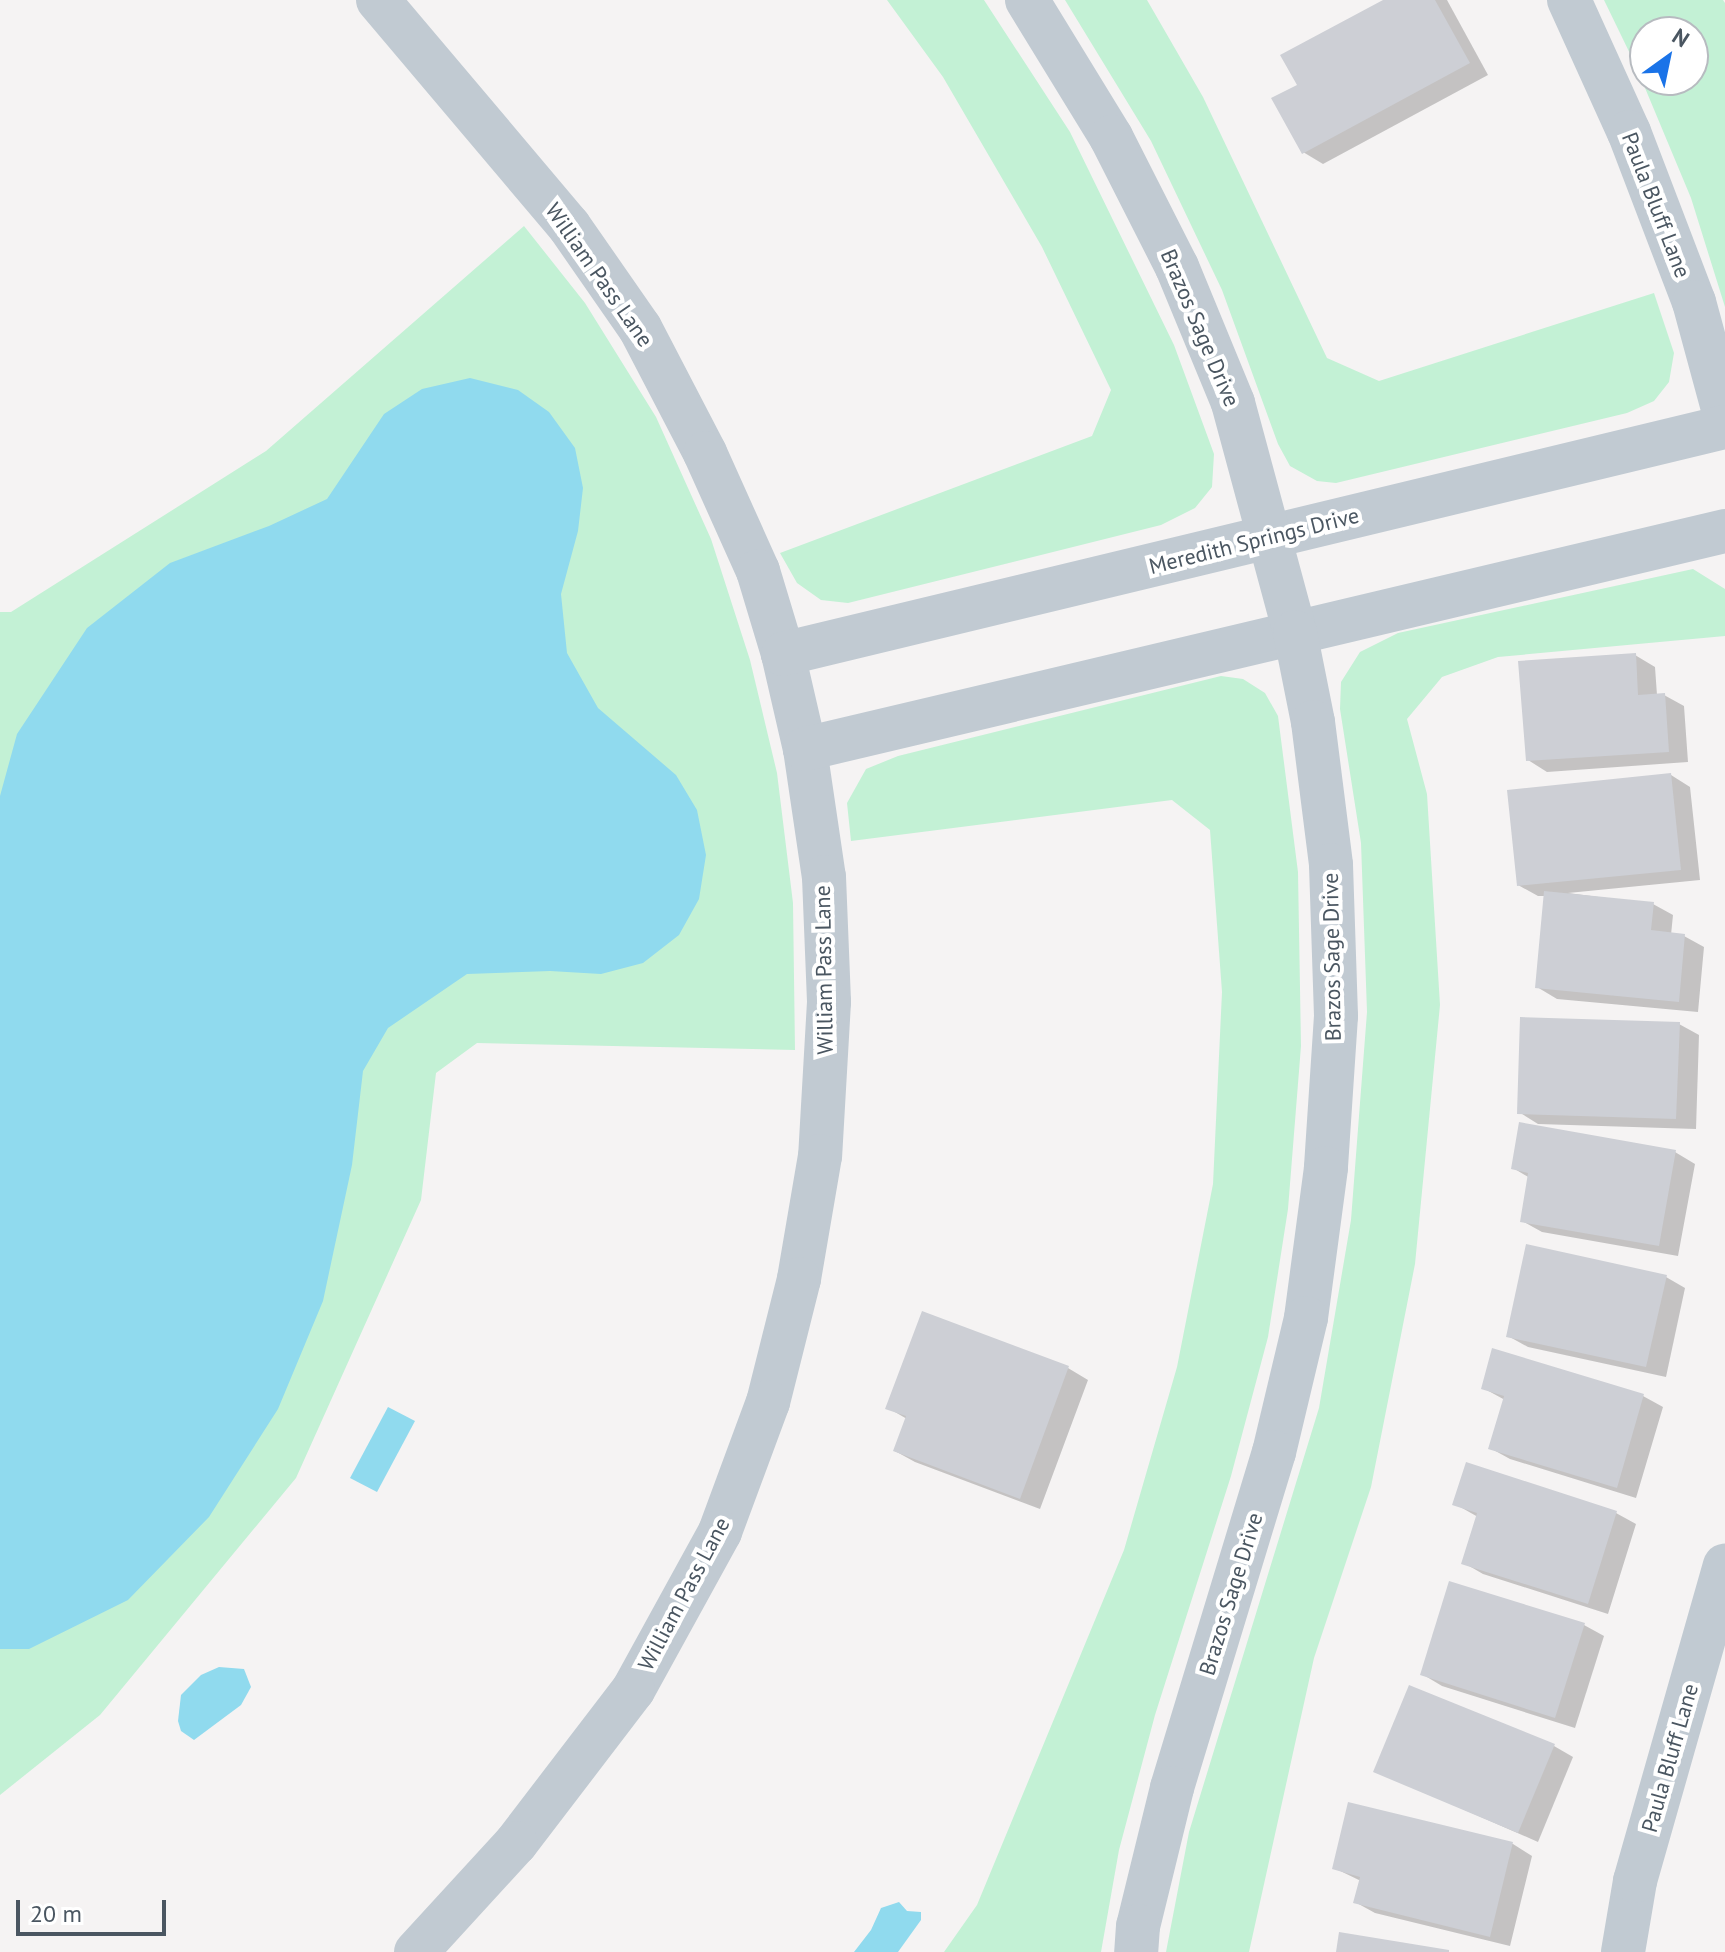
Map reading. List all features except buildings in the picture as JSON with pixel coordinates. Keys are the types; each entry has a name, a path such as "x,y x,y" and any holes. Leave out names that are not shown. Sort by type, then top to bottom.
{"street":[{"name":"William Pass Lane","path":"378,0 569,226 640,328 705,453 758,571 783,654 805,749 824,877 829,1002 820,1156 799,1279 768,1402 720,1532 633,1690 516,1843 416,1952"},
{"name":"Brazos Sage Drive","path":"1027,0 1111,137 1177,267 1233,403 1295,632 1313,722 1331,865 1336,1016 1326,1168 1306,1318 1274,1452 1172,1788 1138,1926 1136,1952"},
{"name":"Paula Bluff Lane","path":"1569,0 1629,132 1694,302 1725,416"},
{"name":"Meredith Springs Drive","path":"783,654 1725,427"},
{"path":"805,749 1725,531"},
{"name":"Paula Bluff Lane","path":"1623,1952 1635,1881 1725,1566"}],"green space":[{"path":"887,0 984,0 1070,132 1174,345 1214,454 1212,487 1195,508 1161,525 848,603 821,600 797,583 780,553 1092,436 1111,390 1042,247 943,77"},
{"path":"1065,0 1147,0 1203,97 1327,358 1379,381 1654,293 1674,353 1669,382 1654,401 1627,413 1336,483 1317,481 1290,466 1278,444 1222,290 1151,141"},
{"path":"1604,0 1723,0 1725,3 1725,307 1691,198 1648,96 1709,96 1709,16 1629,16 1629,52"},
{"path":"524,226 585,303 656,417 711,539 750,660 777,773 793,903 795,1050 477,1043 436,1073 421,1200 296,1478 100,1715 0,1795 0,612 11,612 266,451"},
{"path":"1693,569 1725,589 1725,636 1498,657 1442,677 1407,719 1427,794 1440,1005 1415,1264 1371,1487 1314,1658 1249,1952 1166,1952 1189,1832 1319,1408 1351,1220 1367,1012 1361,843 1340,709 1341,682 1360,652 1398,633"},
{"path":"1221,676 1243,679 1265,693 1278,716 1298,872 1301,1046 1288,1209 1268,1337 1231,1476 1155,1715 1119,1850 1101,1952 944,1952 977,1905 1124,1550 1177,1367 1213,1184 1222,992 1210,830 1172,800 851,841 847,803 866,769 898,756"}],"water":[{"path":"470,378 518,390 549,412 575,448 583,488 578,531 561,594 567,653 598,708 676,775 697,810 706,855 699,899 679,935 643,963 601,974 550,971 467,974 388,1028 363,1071 352,1165 323,1301 278,1409 209,1517 128,1600 29,1649 0,1649 0,796 17,734 87,628 170,563 269,526 327,499 384,414 422,389"},
{"path":"388,1407 415,1421 377,1492 350,1478"},
{"path":"219,1667 244,1669 251,1687 241,1705 194,1740 181,1731 178,1721 181,1695 201,1675"},
{"path":"899,1902 907,1911 921,1912 921,1920 898,1952 854,1952 871,1930 881,1908"}]}
